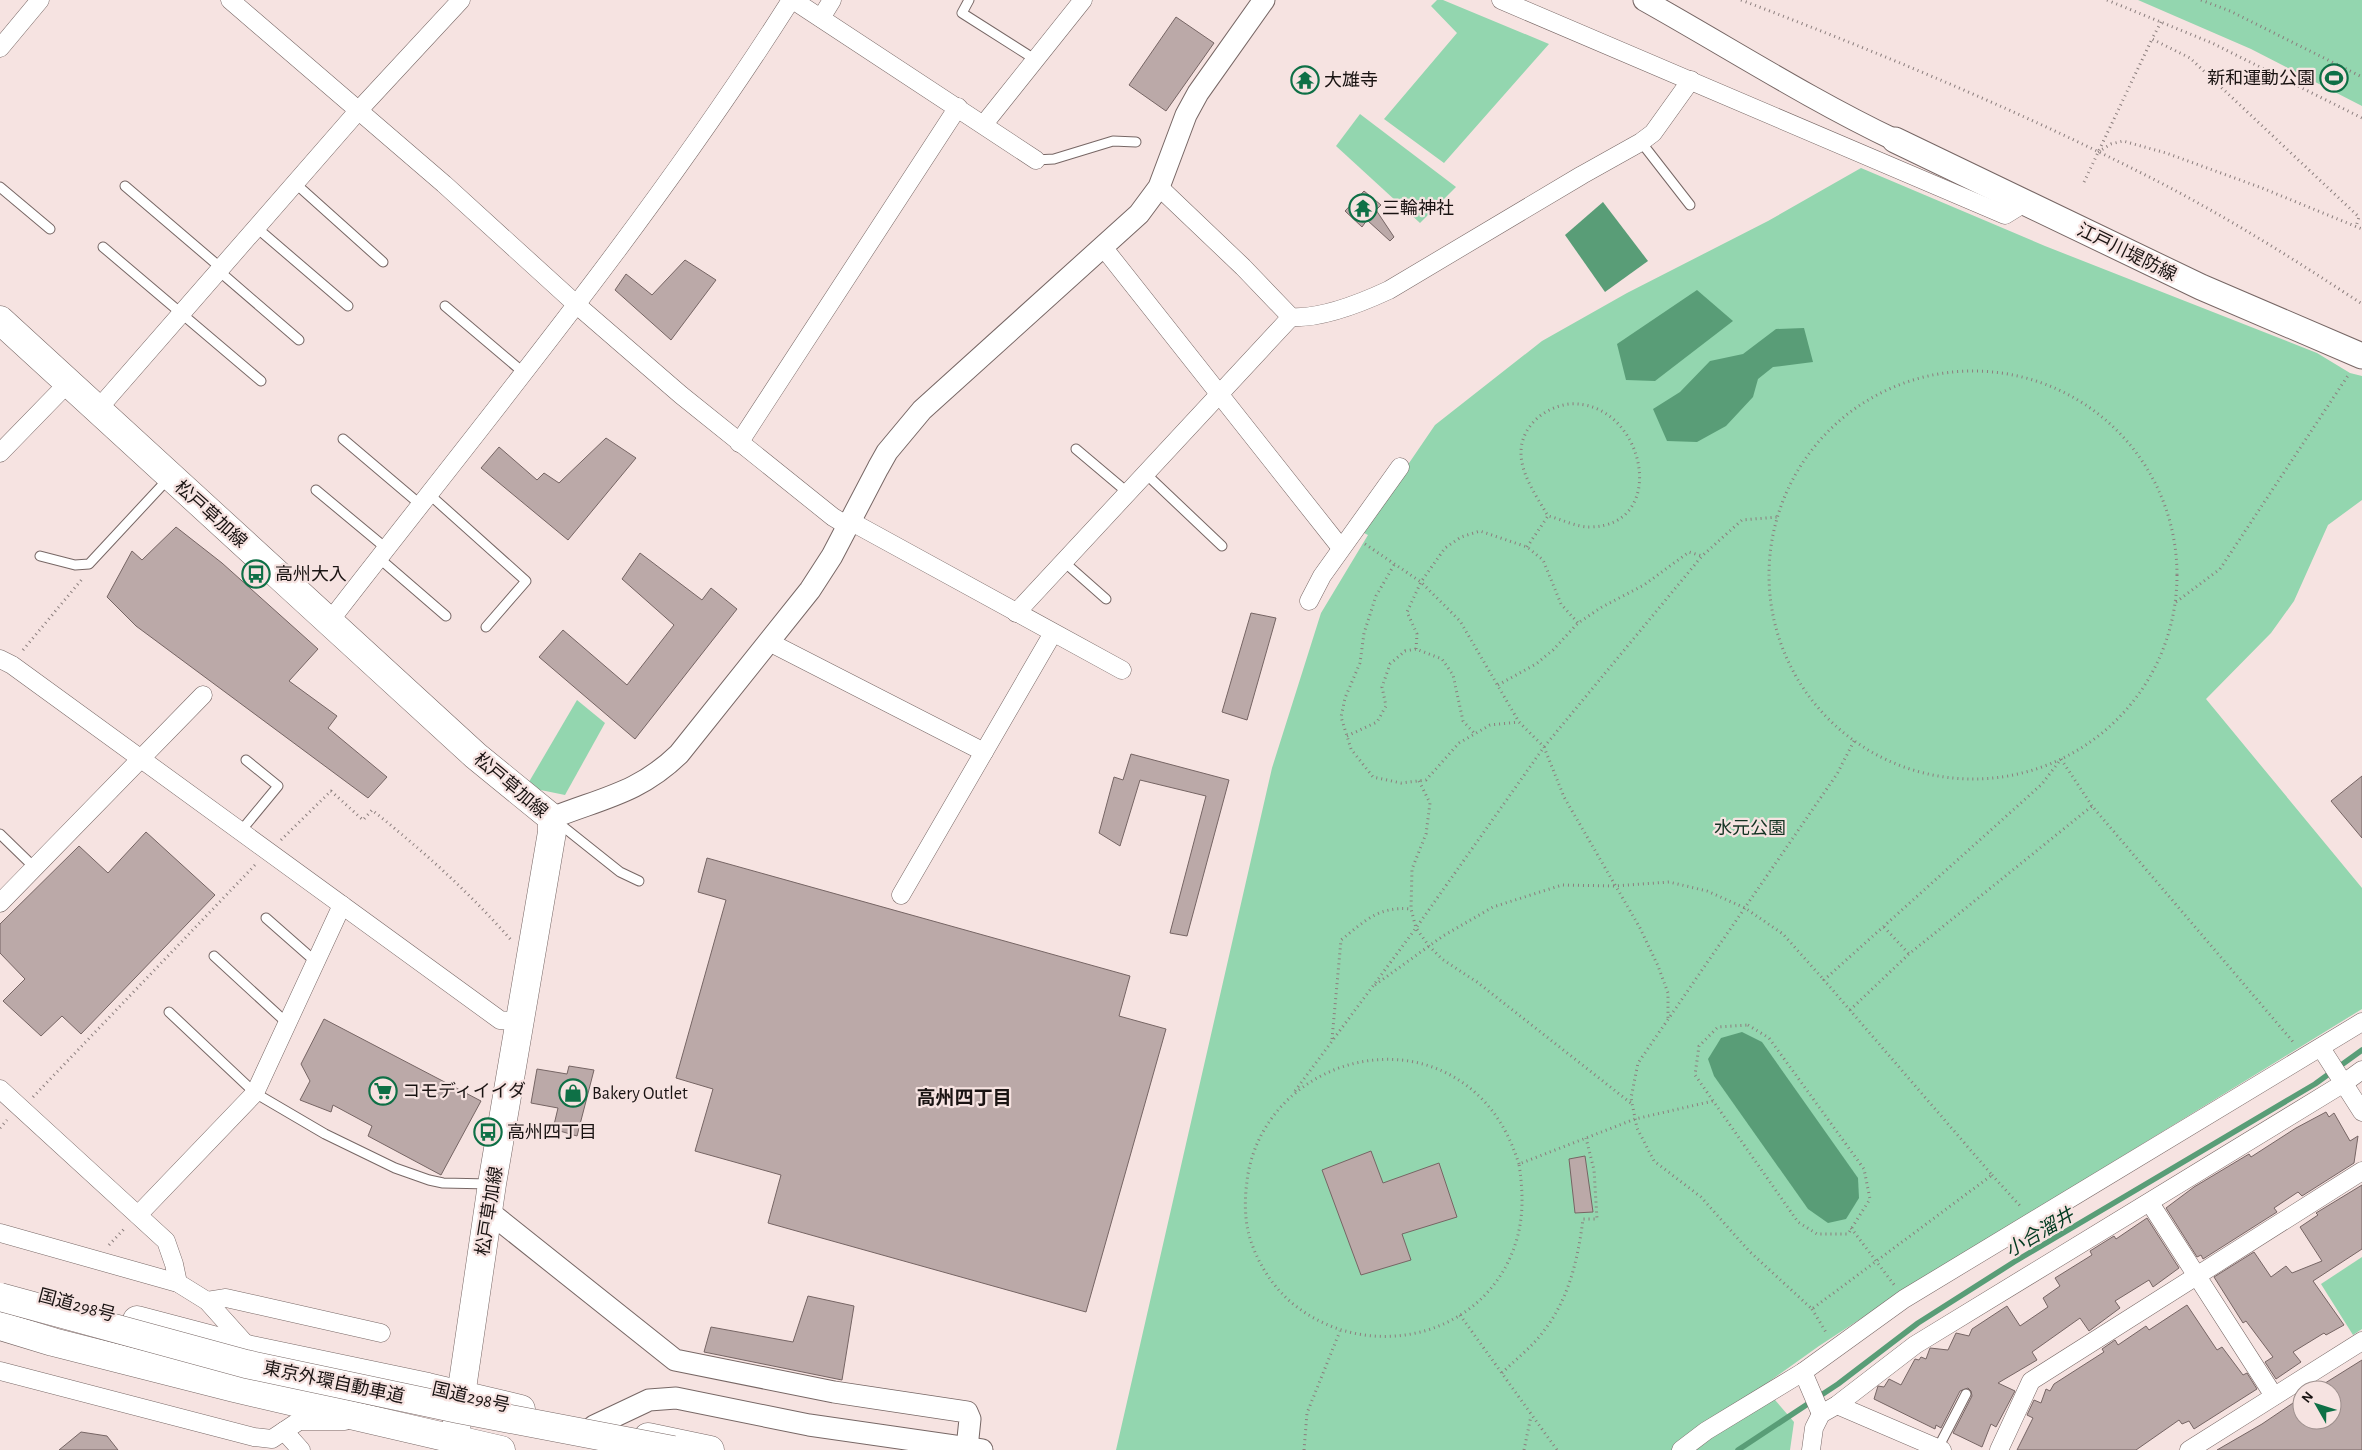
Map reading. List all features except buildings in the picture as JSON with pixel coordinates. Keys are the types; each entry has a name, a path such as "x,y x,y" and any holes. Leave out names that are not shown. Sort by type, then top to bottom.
{"main road":[{"name":"江戸川堤防線","path":"1896,140 2358,362"},
{"name":"松戸草加線","path":"0,320 476,756 552,818 552,832 492,1184 454,1445"},
{"name":"国道298号","path":"0,1284 251,1350 710,1450"},
{"name":"東京外環自動車道","path":"0,1297 246,1364 458,1409 673,1450"},
{"name":"東京外環自動車道","path":"0,1311 244,1377 456,1427 576,1450"},
{"path":"0,1326 53,1342 368,1420 454,1445 501,1450"}],"street":[{"path":"0,48 40,0"},
{"path":"98,409 358,112 461,0"},
{"path":"329,622 577,305 668,183 792,0 984,124 1036,160"},
{"path":"820,18 832,0"},
{"path":"984,124 1083,0"},
{"path":"552,818 617,795 644,783 662,771 679,754 810,590 887,452 922,410 1139,214 1159,187 1186,115 1198,93 1264,0"},
{"path":"1501,0 2005,215 2026,202"},
{"path":"1644,0 1762,70 1858,122 1896,140"},
{"path":"237,2 358,112 444,184 577,305 739,443 834,517 849,523 1122,670"},
{"path":"1159,187 1243,267 1291,317 1304,318 1364,302 1389,290 1641,142 1653,133 1691,80"},
{"path":"739,443 958,107"},
{"path":"1103,246 1341,548"},
{"path":"1016,613 1291,317"},
{"path":"0,453 68,382"},
{"path":"1309,601 1322,576 1341,548 1400,467"},
{"path":"901,895 1053,633"},
{"path":"769,642 984,752"},
{"path":"3,660 500,1020 520,1022"},
{"path":"0,903 203,695"},
{"path":"138,1215 256,1093 342,904"},
{"path":"1681,1450 1803,1372 1904,1299 2362,1022"},
{"path":"2314,1052 2344,1084 2362,1112"},
{"path":"1811,1450 1814,1428 1821,1414 1837,1405 1915,1346 1958,1317 2150,1203 2344,1084 2362,1070"},
{"path":"0,1089 166,1242 178,1283"},
{"path":"1999,1450 2031,1380 2362,1171"},
{"path":"2150,1203 2274,1396"},
{"path":"488,1211 675,1360 834,1392 967,1412 970,1419 974,1449 809,1425 676,1398 649,1400 594,1426"},
{"path":"0,1233 178,1283 207,1300 251,1350"},
{"path":"207,1300 226,1298 381,1333"},
{"path":"2189,1450 2362,1341"},
{"path":"0,1371 254,1437 276,1440 301,1450"},
{"path":"1803,1372 1821,1414"},
{"path":"1837,1405 1940,1449"},
{"path":"276,1440 299,1421 322,1423 368,1420"}],"lane":[{"path":"969,0 962,13 1036,60"},
{"path":"1036,160 1054,160 1114,141 1136,142"},
{"path":"1641,142 1690,205"},
{"path":"296,184 382,262"},
{"path":"125,186 299,340"},
{"path":"0,188 50,229"},
{"path":"257,228 348,306"},
{"path":"103,247 182,312 261,381"},
{"path":"445,306 524,373"},
{"path":"343,439 426,500 526,581 486,627"},
{"path":"1076,449 1127,492"},
{"path":"1145,474 1222,546"},
{"path":"40,556 75,565 89,564 170,477"},
{"path":"316,490 446,616"},
{"path":"1063,561 1106,599"},
{"path":"240,832 278,786 246,760"},
{"path":"552,818 620,872 640,881"},
{"path":"0,834 35,868"},
{"path":"266,918 316,962"},
{"path":"214,956 288,1024"},
{"path":"169,1012 256,1093 325,1134 395,1168 443,1183 492,1184"},
{"path":"1940,1449 1966,1394"}],"path":[{"path":"1741,0 1897,62 2098,152 2162,184 2241,228 2362,304"},
{"path":"2106,0 2263,67 2362,118"},
{"path":"2201,0 2230,11 2362,77"},
{"path":"2084,182 2161,22"},
{"path":"2152,39 2190,58 2359,216 2356,227"},
{"path":"2098,152 2110,144 2123,141 2166,153 2262,188 2362,229"},
{"path":"2176,603 2220,570 2358,362"},
{"path":"1957,371 1988,371 2018,375 2047,384 2074,397 2100,414 2122,434 2141,458 2156,484 2168,512 2175,542 2177,572 2176,603 2168,635 2156,666 2138,695 2116,721 2090,742 2061,759 2032,770 2001,777 1970,779 1939,777 1909,769 1880,757 1854,741 1830,721 1809,697 1792,670 1780,641 1772,611 1769,579 1771,548 1778,517 1789,488 1804,462 1823,438 1845,417 1870,399 1898,386 1934,375 1957,371"},
{"path":"1580,404 1603,411 1620,425 1630,439 1637,456 1640,477 1638,496 1626,514 1606,525 1587,527 1548,516 1527,479 1520,450 1528,429 1542,414 1562,405 1580,404"},
{"path":"1527,547 1548,516"},
{"path":"1293,1094 1317,1076 1344,1065 1378,1059 1412,1062 1438,1070 1462,1082 1482,1099 1499,1119 1511,1140 1519,1164 1523,1188 1522,1212 1516,1243 1498,1278 1484,1296 1460,1315 1439,1326 1415,1334 1385,1338 1355,1335 1340,1331 1311,1318 1288,1300 1269,1278 1256,1255 1248,1230 1245,1195 1252,1155 1268,1122 1293,1094 1416,928 1544,747 1702,556 1742,520 1778,517"},
{"path":"1416,649 1417,634 1407,612 1421,582 1445,548 1461,537 1480,532 1527,547 1542,560 1561,604 1578,623"},
{"path":"1352,534 1421,582 1460,621 1518,722 1544,747 1564,797 1640,928 1658,966 1668,993 1668,1019"},
{"path":"1498,685 1536,664 1553,650 1578,623 1602,607 1644,585 1689,552 1702,556"},
{"path":"3,660 82,579 89,564"},
{"path":"1394,564 1376,596 1364,633 1360,663 1345,698 1341,717 1351,749 1373,777 1401,783 1426,780 1459,744 1490,725 1518,722"},
{"path":"1347,736 1376,722 1386,706 1382,687 1390,664 1405,651 1416,649 1442,659 1453,675 1462,720 1475,734"},
{"path":"1837,1348 1812,1309 1749,1251 1701,1197 1654,1162 1636,1128 1631,1098 1638,1063 1836,774 1854,741"},
{"path":"2061,759 2092,806 2314,1052"},
{"path":"1824,980 2042,784 2061,759"},
{"path":"1419,781 1430,803 1426,834 1412,869 1410,909 1416,928 1429,946 1442,959 1477,982 1632,1104"},
{"path":"1850,1010 1909,954 2092,806"},
{"path":"1371,987 1429,946 1493,907 1562,885 1615,886 1669,882 1707,891 1745,908 1783,934 2034,1221"},
{"path":"1332,1039 1341,940 1367,919 1392,907 1410,909"},
{"path":"1884,927 1909,954"},
{"path":"1748,1025 1769,1038 1864,1169 1870,1199 1852,1228 1848,1234 1818,1234 1798,1222 1695,1075 1699,1046 1718,1027 1748,1025"},
{"path":"1519,1164 1635,1120 1713,1101"},
{"path":"1502,1373 1543,1332 1564,1298 1578,1257 1583,1219 1596,1219 1594,1170 1586,1138"},
{"path":"1812,1309 1992,1175"},
{"path":"107,1248 138,1215"},
{"path":"1852,1228 1904,1299"},
{"path":"1460,1315 1556,1450"},
{"path":"1304,1450 1307,1413 1340,1331"},
{"path":"1524,1450 1531,1415"}],"green space":[{"path":"1437,0 1443,0 1549,44 1444,163 1384,119 1457,33 1431,6"},
{"name":"新和運動公園","path":"2138,0 2362,0 2362,106 2251,49"},
{"path":"1360,114 1456,187 1420,223 1336,146"},
{"name":"水元公園","path":"1861,168 2045,246 2317,353 2350,373 2362,376 2362,500 2328,525 2294,601 2271,633 2206,699 2362,888 2362,1009 1900,1293 1819,1346 1763,1386 1794,1422 1790,1450 1116,1450 1272,768 1321,613 1368,535 1362,532 1435,425 1542,341 1627,293 1768,221"},
{"path":"577,700 605,723 565,795 526,787"},
{"path":"2362,1257 2362,1329 2353,1335 2321,1284"}],"shaded area":[{"path":"1603,202 1648,261 1605,292 1565,235"},
{"path":"1697,290 1733,321 1655,381 1626,380 1617,344"},
{"path":"1804,328 1813,362 1773,367 1758,379 1753,397 1726,426 1697,442 1667,441 1653,409 1680,392 1710,361 1743,354 1776,329"},
{"path":"1742,1032 1762,1042 1858,1178 1859,1198 1846,1219 1828,1223 1808,1209 1714,1076 1708,1059 1721,1038"}],"waterway":[{"name":"小合溜井","path":"1738,1450 1838,1384 1918,1323 2014,1262 2315,1084 2362,1050"}],"place":[{"name":"新和運動公園","path":"2334,78"},
{"name":"大雄寺","path":"1305,80"},
{"name":"三輪神社","path":"1363,208"},
{"name":"高州大入","path":"256,574"},
{"name":"コモディイイダ","path":"383,1091"},
{"name":"Bakery Outlet","path":"573,1093"},
{"name":"高州四丁目","path":"488,1132"}],"district":[{"name":"高州四丁目","path":"964,1097"}]}
